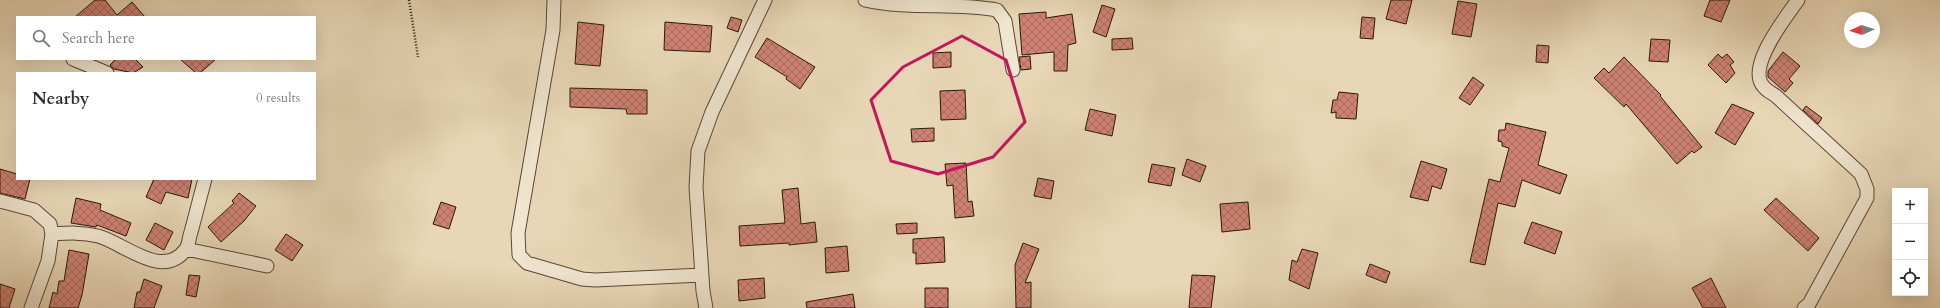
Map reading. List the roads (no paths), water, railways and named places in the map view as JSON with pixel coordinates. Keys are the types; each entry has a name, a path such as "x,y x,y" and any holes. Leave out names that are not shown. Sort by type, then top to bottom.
{"street":[{"path":"554,0 553,30 518,233 519,255 527,263 582,279 595,280 702,275"},
{"path":"706,308 702,275 696,187 698,151 712,112 764,0"},
{"path":"865,0 914,7 982,7 997,10 1005,21 1013,70"},
{"path":"1798,0 1764,52 1759,68 1763,87 1776,96 1861,174 1867,189 1867,198 1809,304 1804,308"},
{"path":"75,60 105,72"},
{"path":"52,234 75,232 99,236 125,247 147,260 162,263 176,258 186,249 205,180"},
{"path":"0,201 34,210 50,224 52,234 48,261 31,308"},
{"path":"186,249 267,266"}]}
